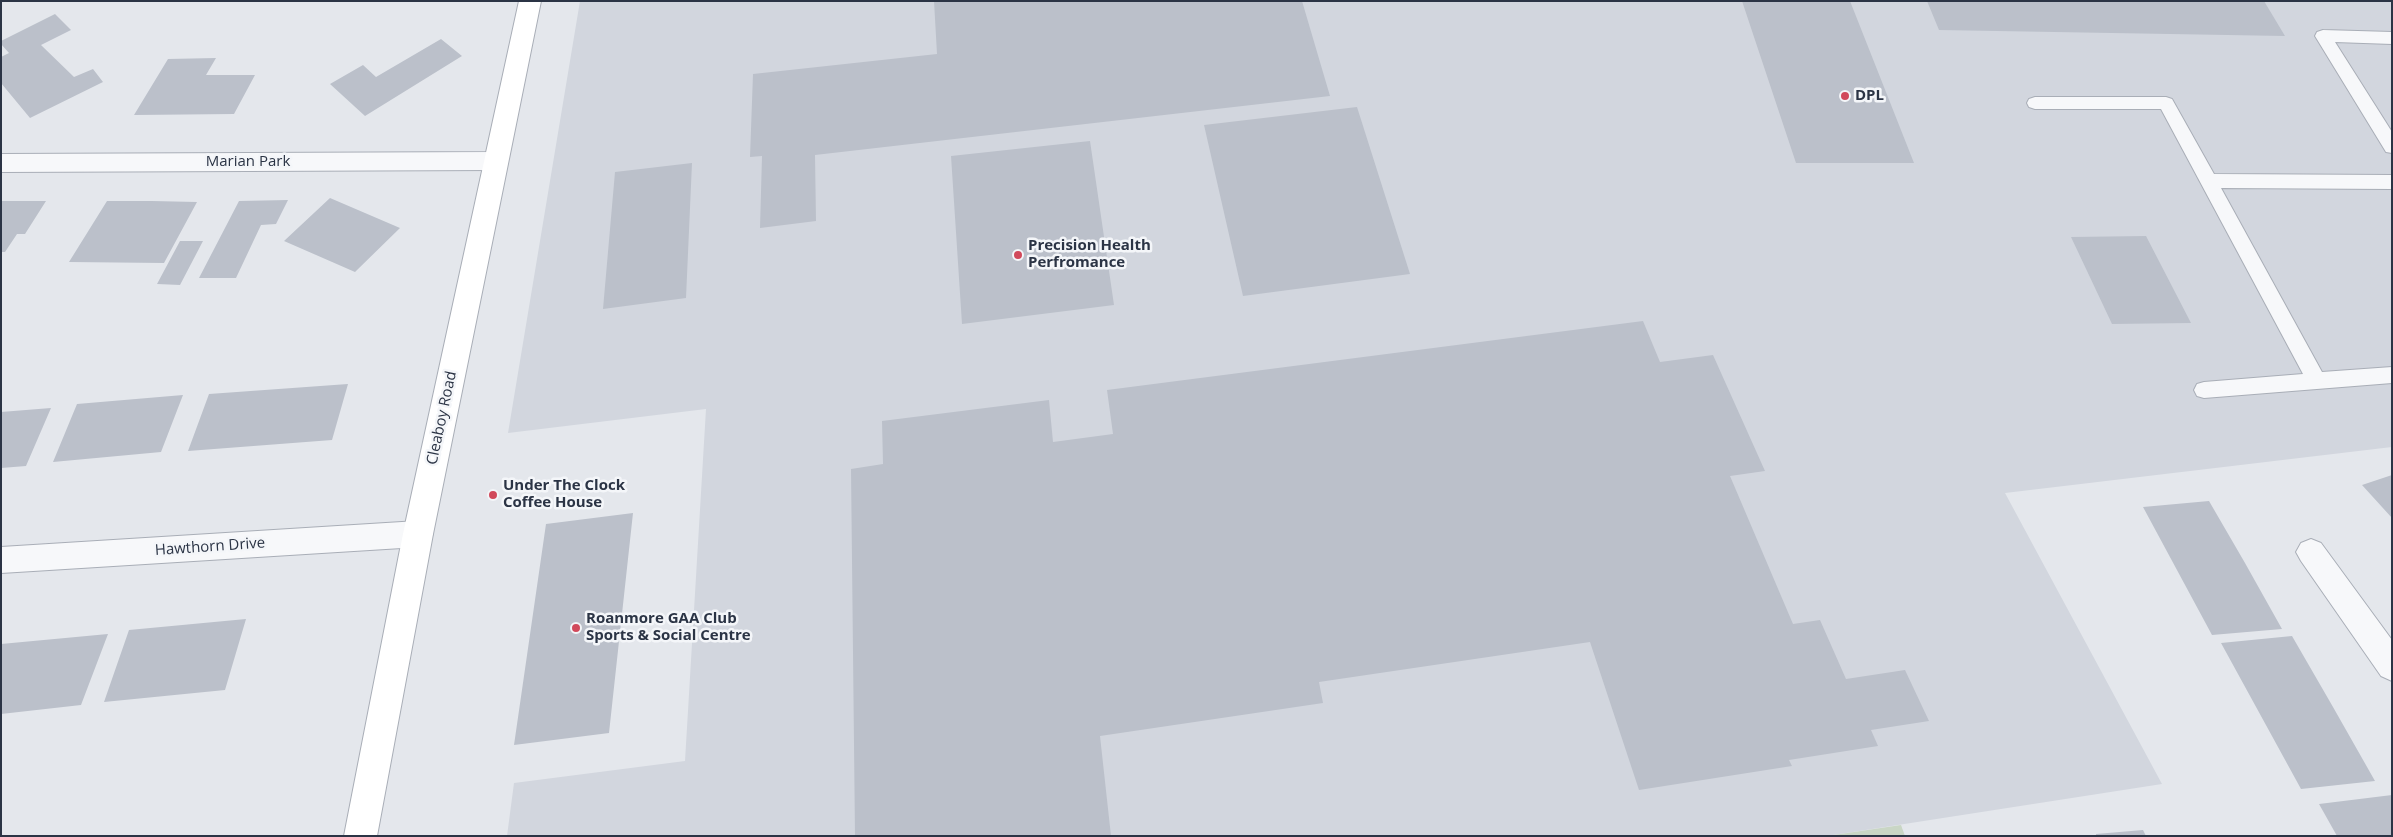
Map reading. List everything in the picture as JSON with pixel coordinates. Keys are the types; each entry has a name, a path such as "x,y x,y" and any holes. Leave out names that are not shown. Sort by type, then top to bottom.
{"street":[{"name":"Cleaboy Road","path":"360,836 418,534 530,1"},
{"name":"Marian Park","path":"1,163 495,161"},
{"name":"Hawthorn Drive","path":"1,560 418,534"},
{"path":"2311,552 2392,666"}],"lane":[{"path":"2392,38 2323,36 2392,147"},
{"path":"2034,103 2166,103 2317,382"},
{"path":"2210,182 2392,182"},
{"path":"2204,390 2392,375"}],"shaded area":[{"path":"580,1 2392,1 2392,447 2005,493 2162,784 1827,836 507,836 514,783 685,761 706,409 508,433"}],"green space":[{"path":"1901,825 1905,836 1827,836"}],"building":[{"path":"934,1 1302,1 1330,96 815,155 816,221 760,228 762,156 750,157 753,74 937,54"},
{"path":"1742,1 1850,1 1914,163 1796,163"},
{"path":"1927,1 2264,1 2285,36 1939,30"},
{"path":"55,14 71,30 41,45 74,77 93,69 103,82 30,118 1,83 1,57 9,53 1,44 1,41"},
{"path":"441,39 462,56 365,116 330,84 363,65 376,77"},
{"path":"216,58 206,75 255,75 234,114 134,115 168,59"},
{"path":"1357,107 1410,274 1243,296 1204,125"},
{"path":"1090,141 1114,305 962,324 951,156"},
{"path":"692,163 686,298 603,309 615,172"},
{"path":"330,198 400,228 355,272 284,241"},
{"path":"288,200 276,224 261,225 236,278 199,278 239,201"},
{"path":"1,201 46,201 25,234 17,234 5,252 1,252"},
{"path":"107,201 197,202 164,263 69,262"},
{"path":"2146,236 2191,323 2112,324 2071,237"},
{"path":"180,241 203,241 180,285 157,284"},
{"path":"1643,321 1660,362 1713,355 1765,471 1730,476 1793,624 1820,620 1846,679 1905,670 1929,721 1871,730 1878,746 1789,760 1792,766 1639,790 1590,642 1319,682 1323,703 1100,736 1111,836 855,836 851,469 883,464 882,421 1049,400 1053,442 1113,434 1107,390"},
{"path":"348,384 332,440 188,451 209,394"},
{"path":"183,395 161,452 53,462 77,404"},
{"path":"51,408 26,466 1,468 1,412"},
{"path":"2392,475 2392,518 2362,485"},
{"path":"2209,501 2282,629 2212,635 2143,507"},
{"name":"Roanmore GAA Club Sports & Social Centre","path":"633,513 609,733 514,745 546,524"},
{"path":"246,619 225,690 104,702 129,630"},
{"path":"108,634 81,705 1,714 1,644"},
{"path":"2292,636 2375,781 2301,789 2221,643"},
{"path":"2392,795 2392,836 2337,836 2319,804"},
{"path":"2143,830 2146,836 2096,836 2096,834"}],"place":[{"name":"DPL","path":"1845,96"},
{"name":"Precision Health Perfromance","path":"1018,255"},
{"name":"Under The Clock Coffee House","path":"493,495"},
{"name":"Roanmore GAA Club Sports & Social Centre","path":"576,628"}]}
